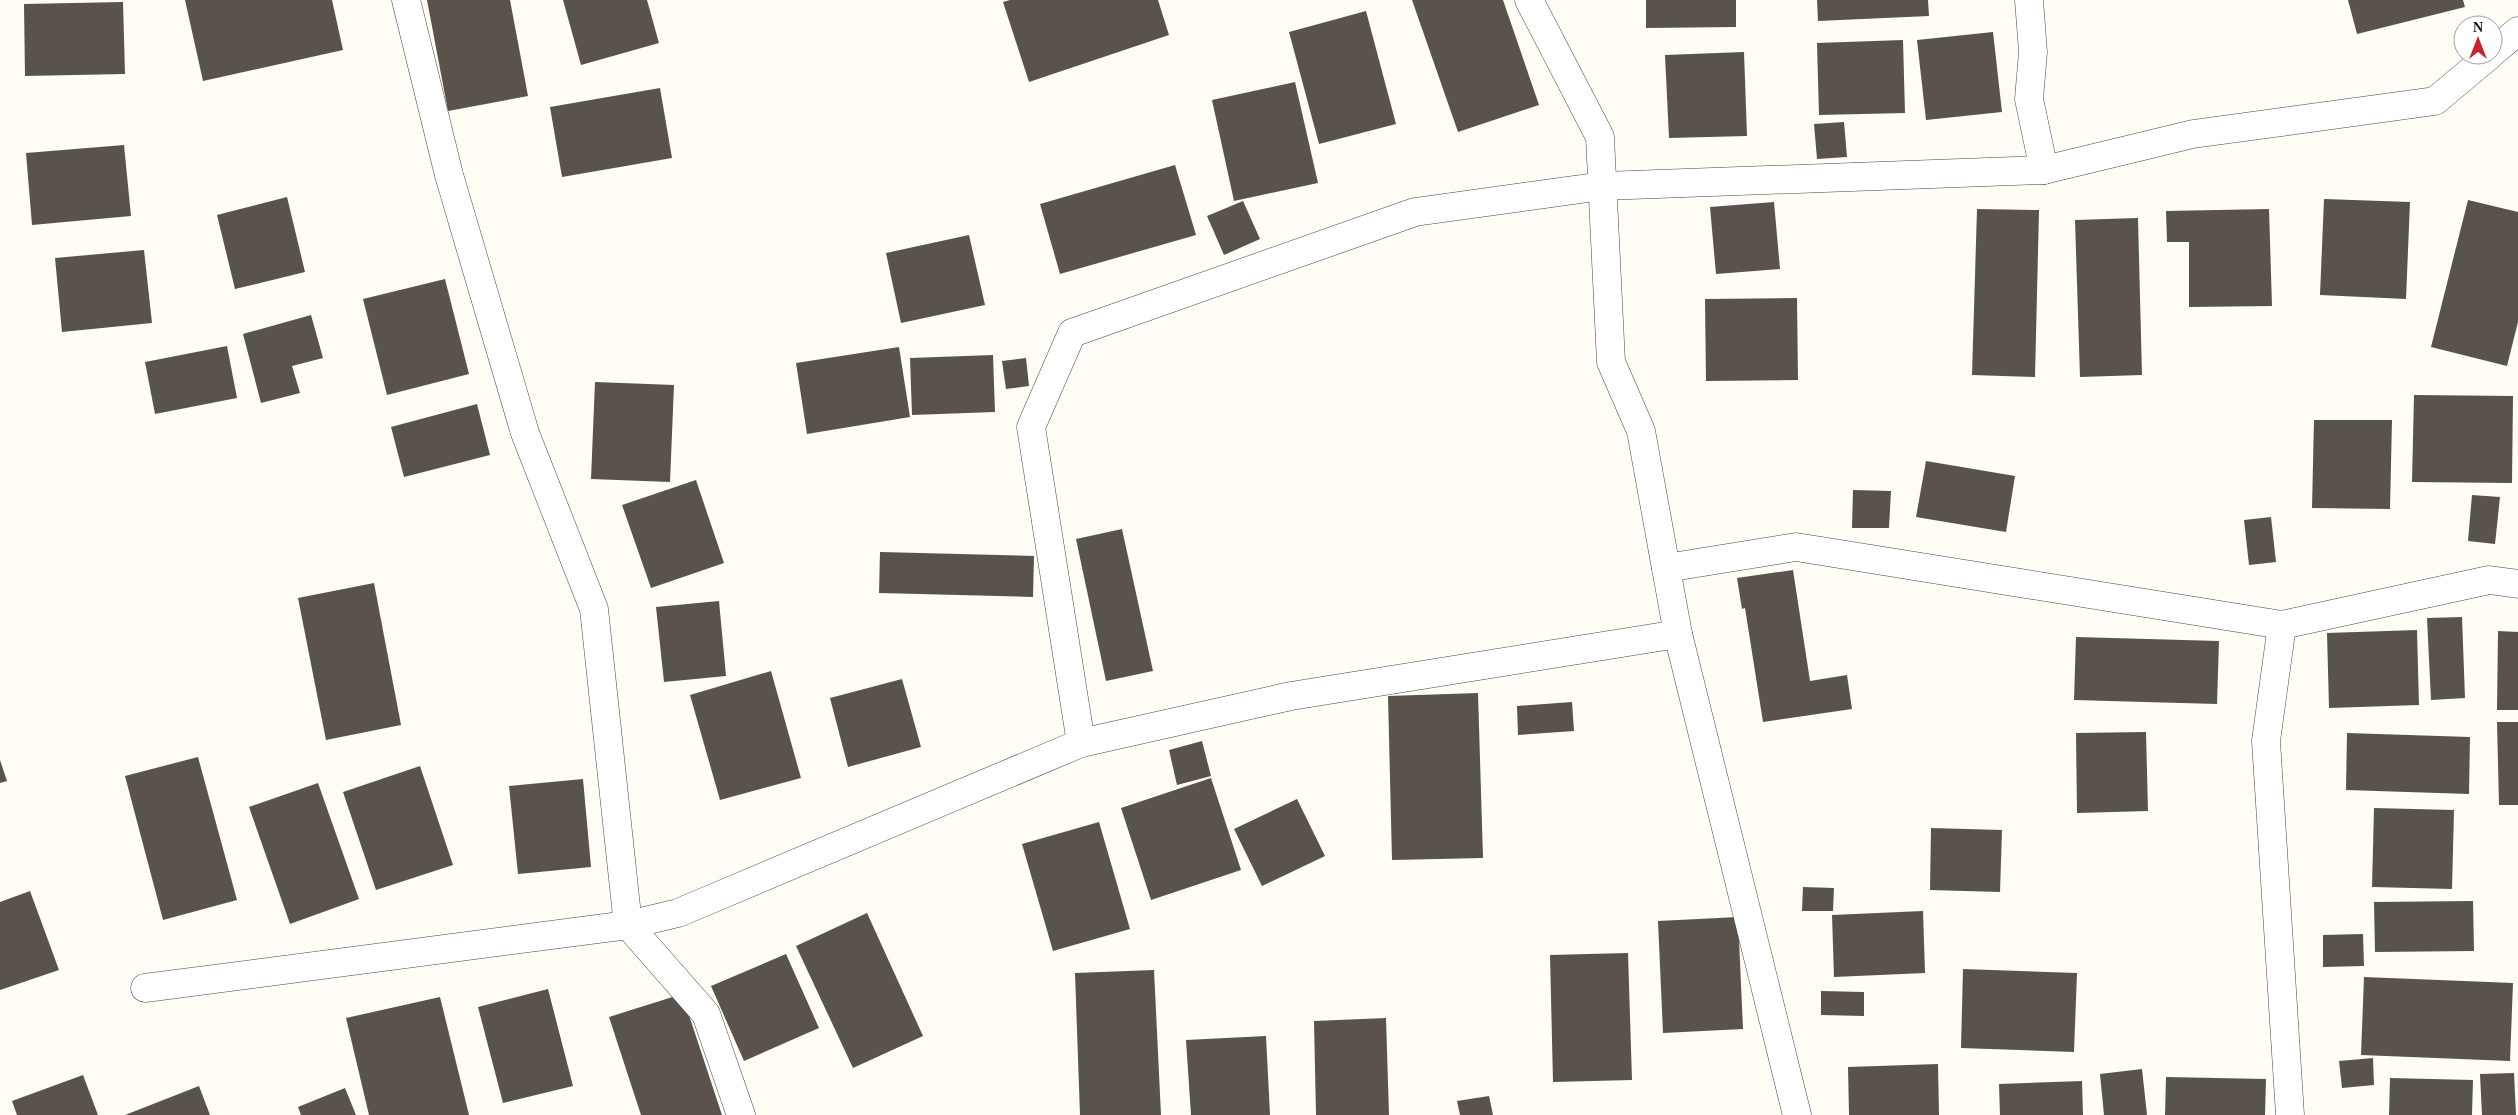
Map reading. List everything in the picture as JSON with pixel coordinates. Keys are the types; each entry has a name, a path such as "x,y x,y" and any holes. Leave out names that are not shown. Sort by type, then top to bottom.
{"street":[{"path":"406,0 450,175 525,434 594,608 628,925 706,1014 741,1115"},
{"path":"1529,0 1600,137 1611,362 1641,431 1678,634 1797,1115"},
{"path":"2029,0 2033,52 2029,99 2044,170"},
{"path":"2503,44 2518,31"},
{"path":"1081,743 1031,427 1072,333 1415,212 1603,186 2044,170 2193,134 2436,101 2478,65"},
{"path":"1666,568 1796,546 2282,625 2489,580 2518,584"},
{"path":"2282,625 2266,741 2290,1115"},
{"path":"145,988 628,925 678,913 1081,743 1291,696 1678,634"}],"building":[{"path":"185,0 332,0 343,50 203,81"},
{"path":"427,0 510,0 528,96 448,111"},
{"path":"563,0 647,0 659,43 581,65"},
{"path":"1010,0 1158,0 1169,35 1029,82 1003,2"},
{"path":"1412,0 1503,0 1539,105 1458,132"},
{"path":"1646,0 1736,0 1736,27 1646,28"},
{"path":"1817,0 1928,0 1929,16 1818,21"},
{"path":"2348,0 2463,0 2465,7 2357,34"},
{"path":"123,2 125,74 25,76 24,4"},
{"path":"1366,11 1396,124 1319,144 1289,32"},
{"path":"1993,32 2002,112 1926,120 1917,40"},
{"path":"1903,40 1905,113 1819,115 1817,43"},
{"path":"1744,52 1747,136 1669,138 1665,55"},
{"path":"1295,82 1318,183 1234,201 1212,100"},
{"path":"660,88 672,158 562,177 550,107"},
{"path":"1844,122 1847,157 1817,159 1814,124"},
{"path":"124,145 131,216 32,225 26,153"},
{"path":"1175,165 1196,235 1060,274 1040,204"},
{"path":"287,197 305,272 235,289 217,215"},
{"path":"2324,199 2410,202 2406,299 2320,295"},
{"path":"2468,200 2518,212 2518,322 2507,366 2431,347"},
{"path":"1243,201 1260,239 1224,255 1207,216"},
{"path":"1774,202 1780,269 1716,274 1710,207"},
{"path":"1977,209 2039,210 2035,377 1972,375"},
{"path":"2269,209 2272,306 2189,307 2189,242 2167,242 2166,211"},
{"path":"2138,218 2142,375 2080,377 2075,220"},
{"path":"969,235 985,305 901,323 886,253"},
{"path":"144,250 152,323 62,332 55,258"},
{"path":"445,279 469,374 387,395 363,299"},
{"path":"1797,298 1798,380 1706,381 1705,299"},
{"path":"311,315 323,358 292,366 300,393 261,403 243,334"},
{"path":"227,346 237,398 155,414 145,362"},
{"path":"899,347 910,417 807,434 796,363"},
{"path":"993,355 995,412 912,415 910,358"},
{"path":"1026,358 1029,386 1006,389 1002,361"},
{"path":"595,382 674,385 670,482 591,479"},
{"path":"2414,395 2513,396 2512,483 2412,482"},
{"path":"477,404 490,455 404,477 391,427"},
{"path":"2314,420 2392,420 2390,509 2312,508"},
{"path":"1926,461 2015,476 2006,532 1916,517"},
{"path":"696,480 724,563 651,588 622,505"},
{"path":"1853,490 1891,491 1889,528 1852,528"},
{"path":"2472,495 2500,497 2495,544 2468,541"},
{"path":"2271,517 2276,562 2249,565 2244,520"},
{"path":"1122,529 1153,671 1106,681 1076,539"},
{"path":"880,552 1034,556 1033,597 879,593"},
{"path":"1793,570 1810,681 1847,675 1852,709 1763,722 1745,608 1742,609 1737,578"},
{"path":"374,583 401,725 326,740 298,598"},
{"path":"719,601 726,676 664,682 656,607"},
{"path":"2462,617 2465,698 2431,700 2427,618"},
{"path":"2417,630 2419,705 2329,708 2327,633"},
{"path":"2498,631 2518,632 2518,710 2497,710"},
{"path":"2076,637 2219,641 2217,704 2074,700"},
{"path":"771,671 801,778 720,800 690,695"},
{"path":"902,679 921,747 848,767 830,698"},
{"path":"1478,693 1483,858 1392,860 1388,696"},
{"path":"1572,702 1574,731 1518,735 1517,706"},
{"path":"2497,722 2518,722 2518,805 2499,805"},
{"path":"2146,732 2148,811 2077,813 2076,733"},
{"path":"2347,733 2470,737 2469,794 2346,790"},
{"path":"1202,741 1211,776 1177,785 1169,750"},
{"path":"198,757 237,900 163,920 125,776"},
{"path":"0,760 7,781 0,783"},
{"path":"420,766 453,865 376,890 343,792"},
{"path":"1211,778 1241,870 1151,900 1121,808"},
{"path":"583,779 591,867 518,874 509,786"},
{"path":"318,783 359,899 290,924 249,807"},
{"path":"1297,799 1325,856 1262,886 1234,829"},
{"path":"2374,808 2454,810 2452,889 2372,887"},
{"path":"1099,822 1130,929 1053,951 1022,844"},
{"path":"1931,828 2002,830 2000,892 1930,890"},
{"path":"1803,887 1834,888 1833,911 1802,911"},
{"path":"30,891 59,970 0,990 0,902"},
{"path":"2473,901 2474,951 2375,952 2374,902"},
{"path":"1923,911 1925,973 1834,977 1832,915"},
{"path":"867,913 923,1036 853,1068 796,946"},
{"path":"1738,917 1743,1029 1663,1033 1658,921"},
{"path":"2363,934 2364,966 2323,967 2323,935"},
{"path":"1628,953 1632,1080 1553,1082 1550,955"},
{"path":"786,954 819,1028 744,1061 711,986"},
{"path":"1963,969 2077,973 2074,1052 1961,1048"},
{"path":"1154,970 1161,1115 1080,1115 1075,973"},
{"path":"2364,977 2513,983 2510,1061 2361,1055"},
{"path":"548,989 573,1086 503,1103 478,1007"},
{"path":"1821,991 1864,992 1864,1016 1821,1015"},
{"path":"682,994 722,1115 641,1115 609,1017"},
{"path":"440,997 469,1115 369,1115 346,1018"},
{"path":"1386,1018 1389,1115 1316,1115 1314,1021"},
{"path":"1266,1036 1270,1115 1191,1115 1186,1040"},
{"path":"2373,1058 2374,1085 2342,1088 2339,1061"},
{"path":"1938,1064 1939,1115 1849,1115 1848,1067"},
{"path":"2142,1069 2147,1115 2104,1115 2100,1074"},
{"path":"2514,1073 2516,1115 2482,1115 2480,1074"},
{"path":"83,1075 98,1115 17,1115 12,1101"},
{"path":"2166,1077 2266,1079 2265,1115 2165,1115"},
{"path":"2390,1078 2473,1080 2472,1115 2389,1115"},
{"path":"2082,1081 2083,1115 2000,1115 1999,1084"},
{"path":"199,1086 210,1115 125,1115"},
{"path":"345,1088 356,1115 301,1115 298,1107"},
{"path":"1489,1096 1493,1115 1460,1115 1457,1101"}]}
